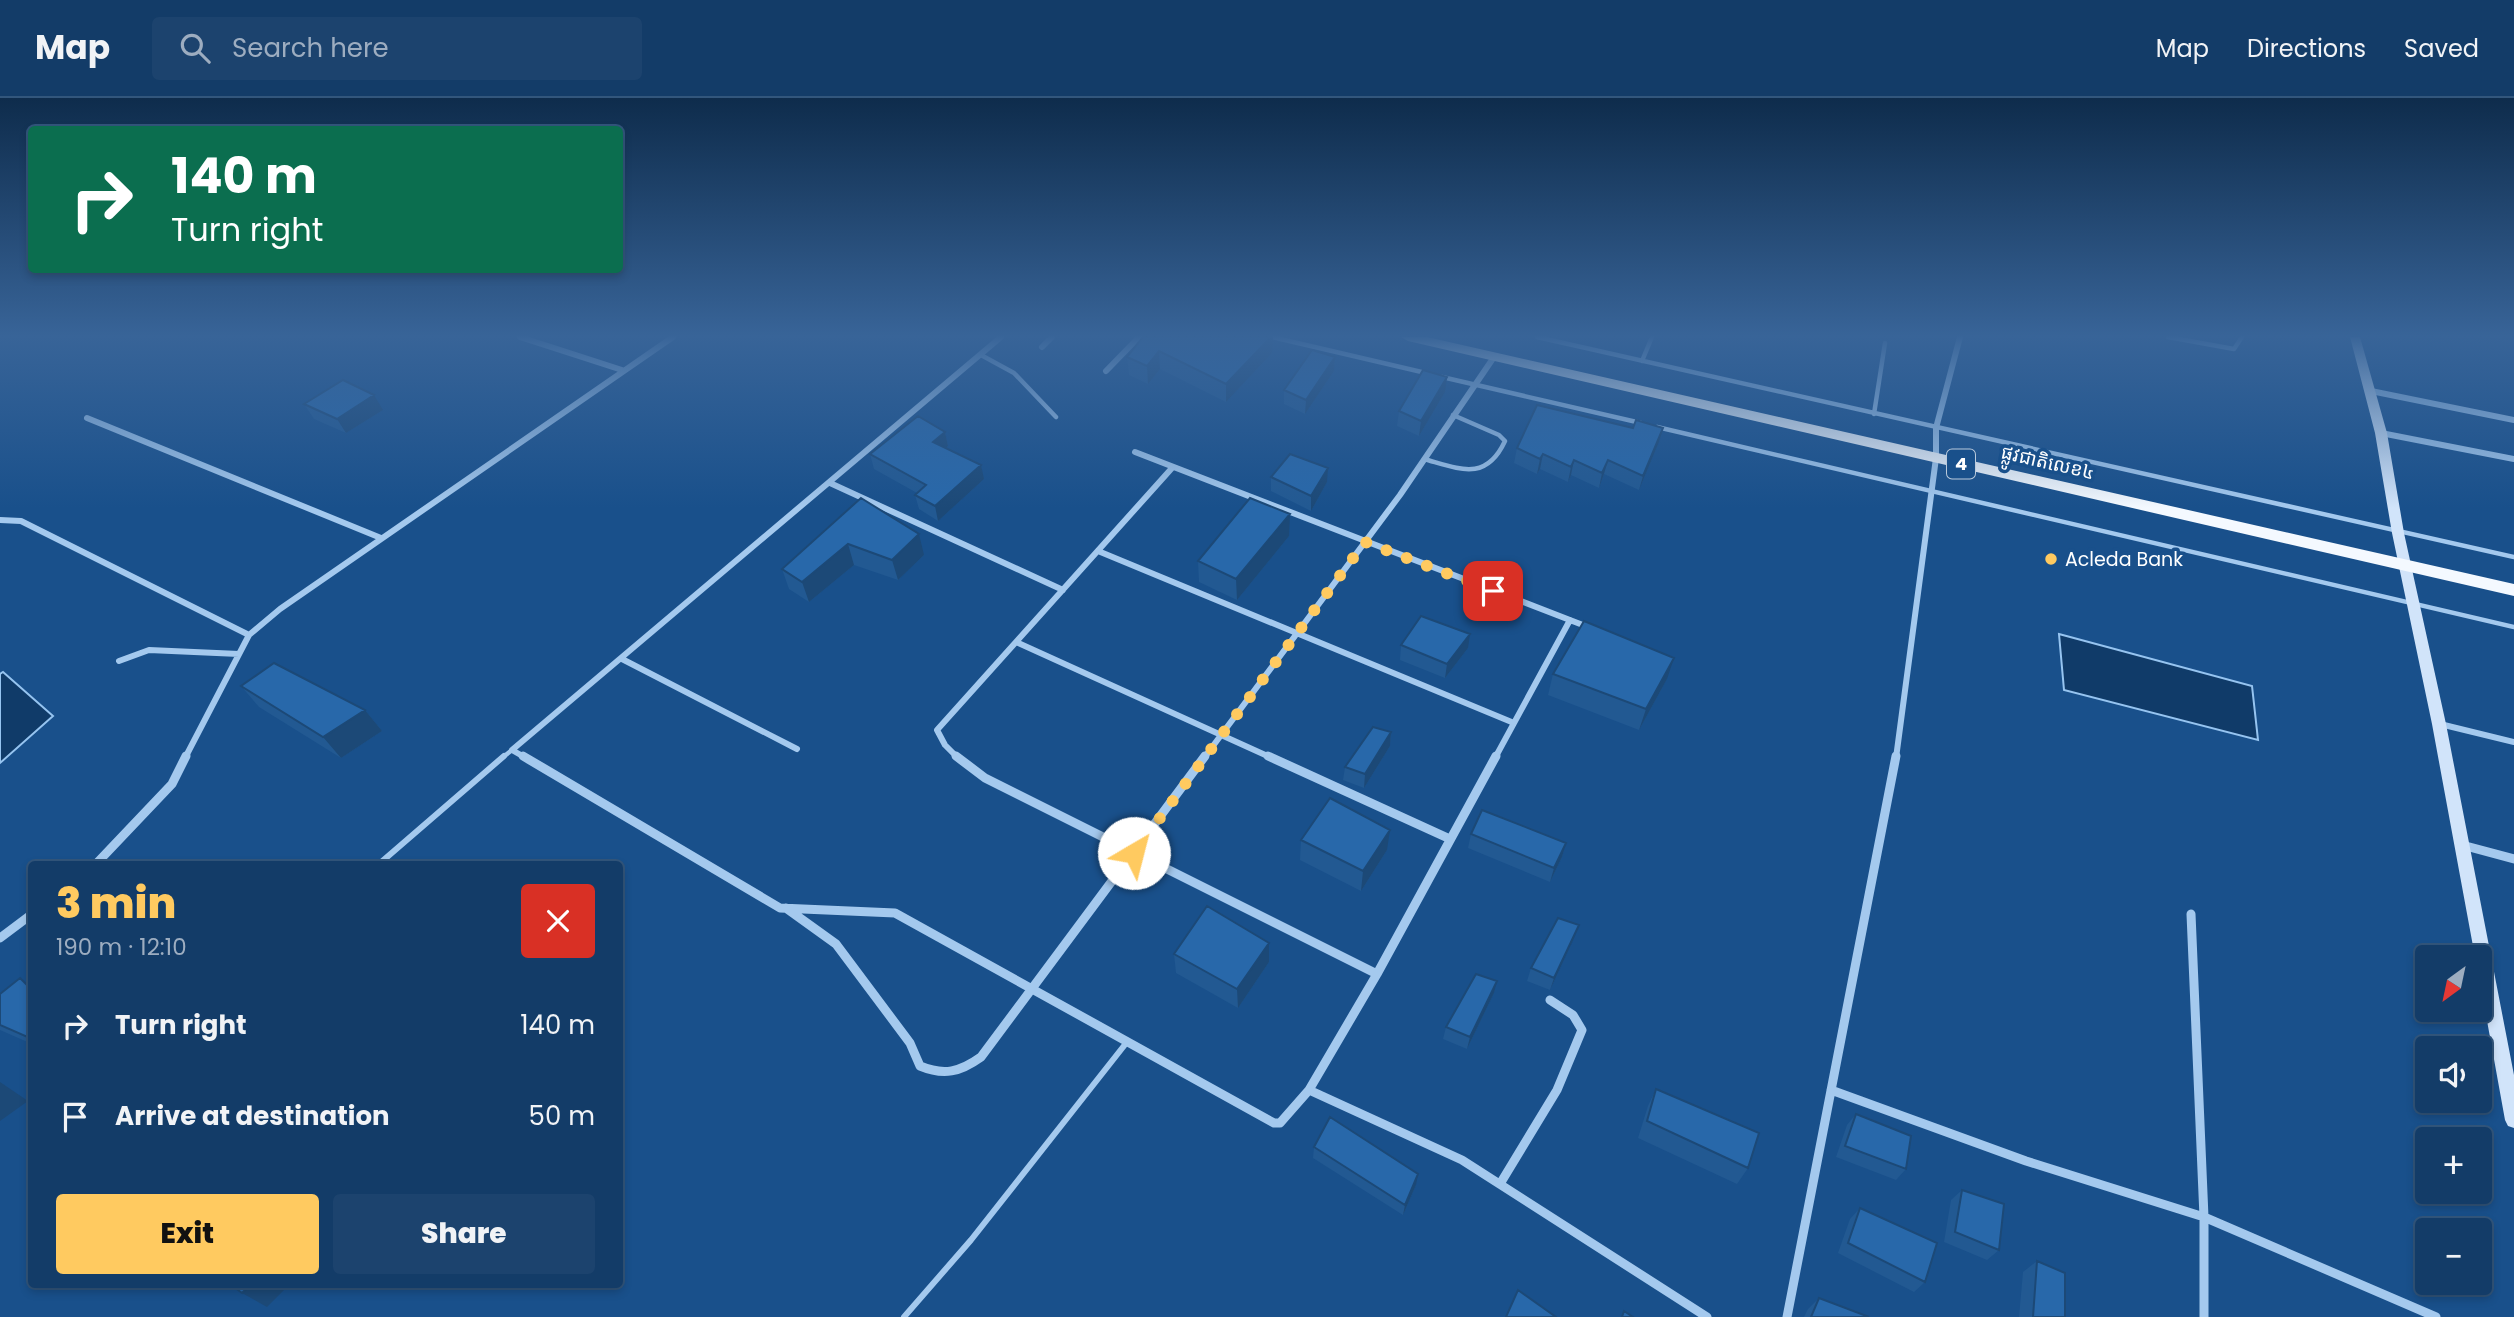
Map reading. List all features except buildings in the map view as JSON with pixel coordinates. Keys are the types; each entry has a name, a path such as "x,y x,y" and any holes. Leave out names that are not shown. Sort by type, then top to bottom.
{"highway":[{"name":"ផ្លូវជាតិលេខ៤","path":"1655,394 2514,590"}],"main road":[{"path":"2372,394 2439,724 2514,1121"}],"street":[{"path":"99,861 172,783 249,635 280,609 588,394"},
{"path":"935,394 512,750 780,908 895,914 1274,1123 1286,1119 1308,1090 1377,974 1570,620"},
{"path":"786,908 836,944 910,1043 920,1066 934,1072 961,1072 981,1057 1365,542 1467,394"},
{"path":"1787,1317 1896,760 1936,458 1936,428 1945,394"},
{"path":"2385,394 2514,420"},
{"path":"87,418 381,538"},
{"path":"2381,432 2514,459"},
{"path":"1135,452 1595,630"},
{"path":"1172,468 937,730 940,740 946,749 985,778 1377,974"},
{"path":"830,483 1063,590"},
{"path":"0,520 21,521 249,635"},
{"path":"1098,551 1514,723"},
{"path":"1016,642 1450,839"},
{"path":"119,661 149,650 240,654"},
{"path":"622,659 797,749"},
{"path":"2439,724 2514,742"},
{"path":"2462,845 2514,859"},
{"path":"2191,914 2204,1217 2204,1317"},
{"path":"0,938 28,917"},
{"path":"1500,1184 1566,1076 1576,1054 1582,1030 1573,1015 1550,1000"},
{"path":"1308,1090 1462,1160 1707,1317"},
{"path":"1831,1090 2026,1161 2204,1217 2436,1317"}],"lane":[{"path":"1034,394 1056,417"},
{"path":"1516,394 1643,424"},
{"path":"1786,394 2514,557"},
{"path":"1874,414 1877,394"},
{"path":"1424,459 1461,469 1485,468 1499,460 1505,441 1499,435 1453,415"},
{"path":"1656,427 2514,627"},
{"path":"382,861 512,750"},
{"path":"904,1317 971,1240 1127,1042"}],"water":[{"path":"2059,634 2252,686 2258,740 2064,690"},
{"path":"3,672 53,716 0,763 0,674"}],"place":[{"name":"Acleda Bank","path":"2051,559"}],"route":[{"path":"1134,853 1365,542 1493,591"}]}
